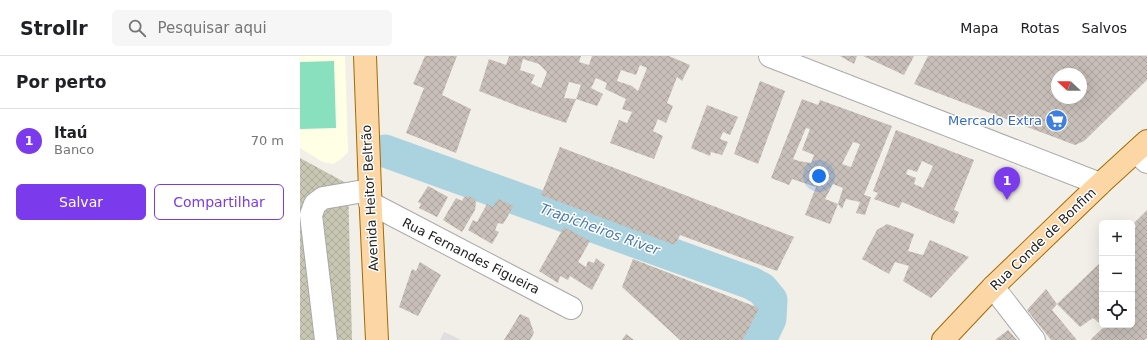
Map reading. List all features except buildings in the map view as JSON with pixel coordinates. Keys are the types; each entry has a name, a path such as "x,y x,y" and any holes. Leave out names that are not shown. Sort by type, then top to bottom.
{"main road":[{"name":"Avenida Heitor Beltrão","path":"365,56 377,340"},
{"name":"Rua Conde de Bonfim","path":"943,340 993,287 1100,184 1144,151"}],"street":[{"path":"770,56 1100,184"},
{"name":"Rua Fernandes Figueira","path":"370,197 571,308"},
{"path":"326,340 311,215 312,209 315,204 323,198 370,197"},
{"path":"993,287 1034,340"}],"shaded area":[{"path":"300,56 345,56 348,152 333,164 323,162 300,148"},
{"path":"300,158 348,184 352,340 300,340"},
{"path":"444,332 451,335 461,340 440,340"}],"green space":[{"path":"334,61 336,128 300,129 300,62"}],"waterway":[{"name":"Trapicheiros River","path":"385,151 751,283 762,289 771,300 770,319 760,340"}],"place":[{"name":"Mercado Extra","path":"1057,120"},
{"name":"Itaú","path":"1007,200"}]}
